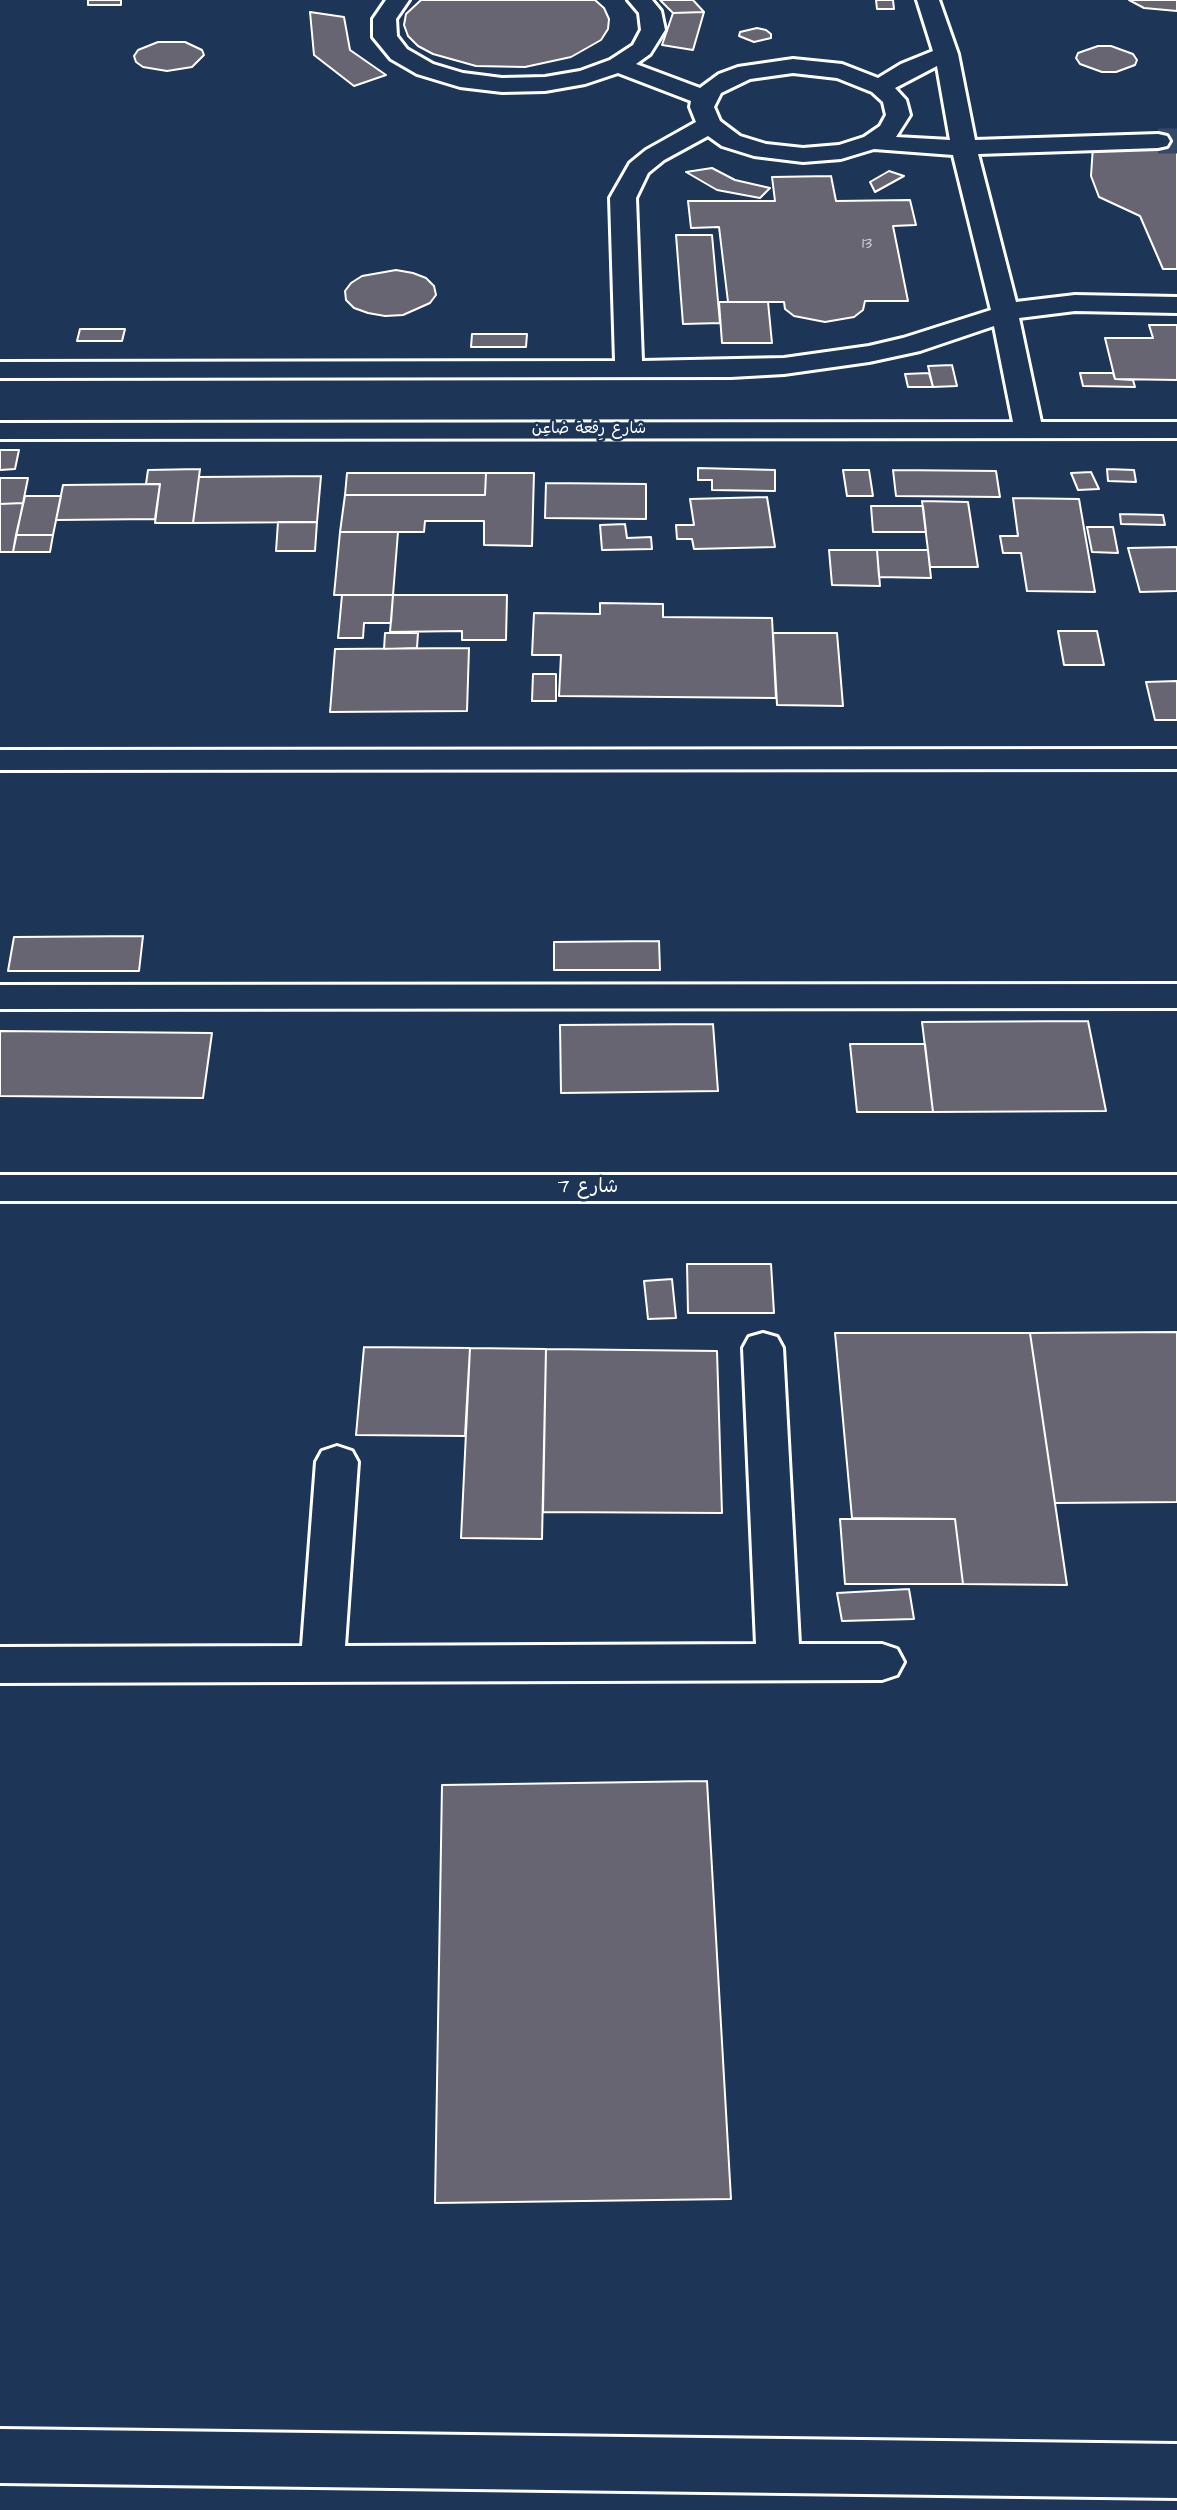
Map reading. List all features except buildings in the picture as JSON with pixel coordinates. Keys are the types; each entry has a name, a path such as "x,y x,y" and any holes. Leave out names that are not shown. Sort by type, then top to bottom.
{"street":[{"path":"398,0 383,19 385,37 399,54 425,69 460,79 513,84 545,84 585,77 618,65 642,49 653,30 650,12 639,0"},
{"path":"928,0 946,54 964,148 1005,313 1029,430"},
{"path":"880,87 909,69 946,54"},
{"path":"618,65 704,99"},
{"path":"793,66 842,71 880,87 894,100 898,115 890,130 873,142 841,152 803,155 777,153 731,141 709,125 702,107 704,99 713,88 727,79 746,72 793,66"},
{"path":"629,368 623,198 639,168 655,155 709,125"},
{"path":"873,142 964,148 1158,141"},
{"path":"0,370 731,369 827,361 910,345 1005,313 1050,304 1177,305"},
{"name":"شارع رِقعة ضاعِن","path":"0,430 1177,430"},
{"path":"0,760 1177,759"},
{"path":"0,997 1177,996"},
{"name":"شارع 7","path":"0,1188 1177,1188"},
{"path":"763,1348 778,1661"},
{"path":"322,1663 337,1462"},
{"path":"0,1665 882,1662"},
{"path":"0,2456 1177,2471"}],"tunnel":[{"path":"1158,141 1177,141"}]}
